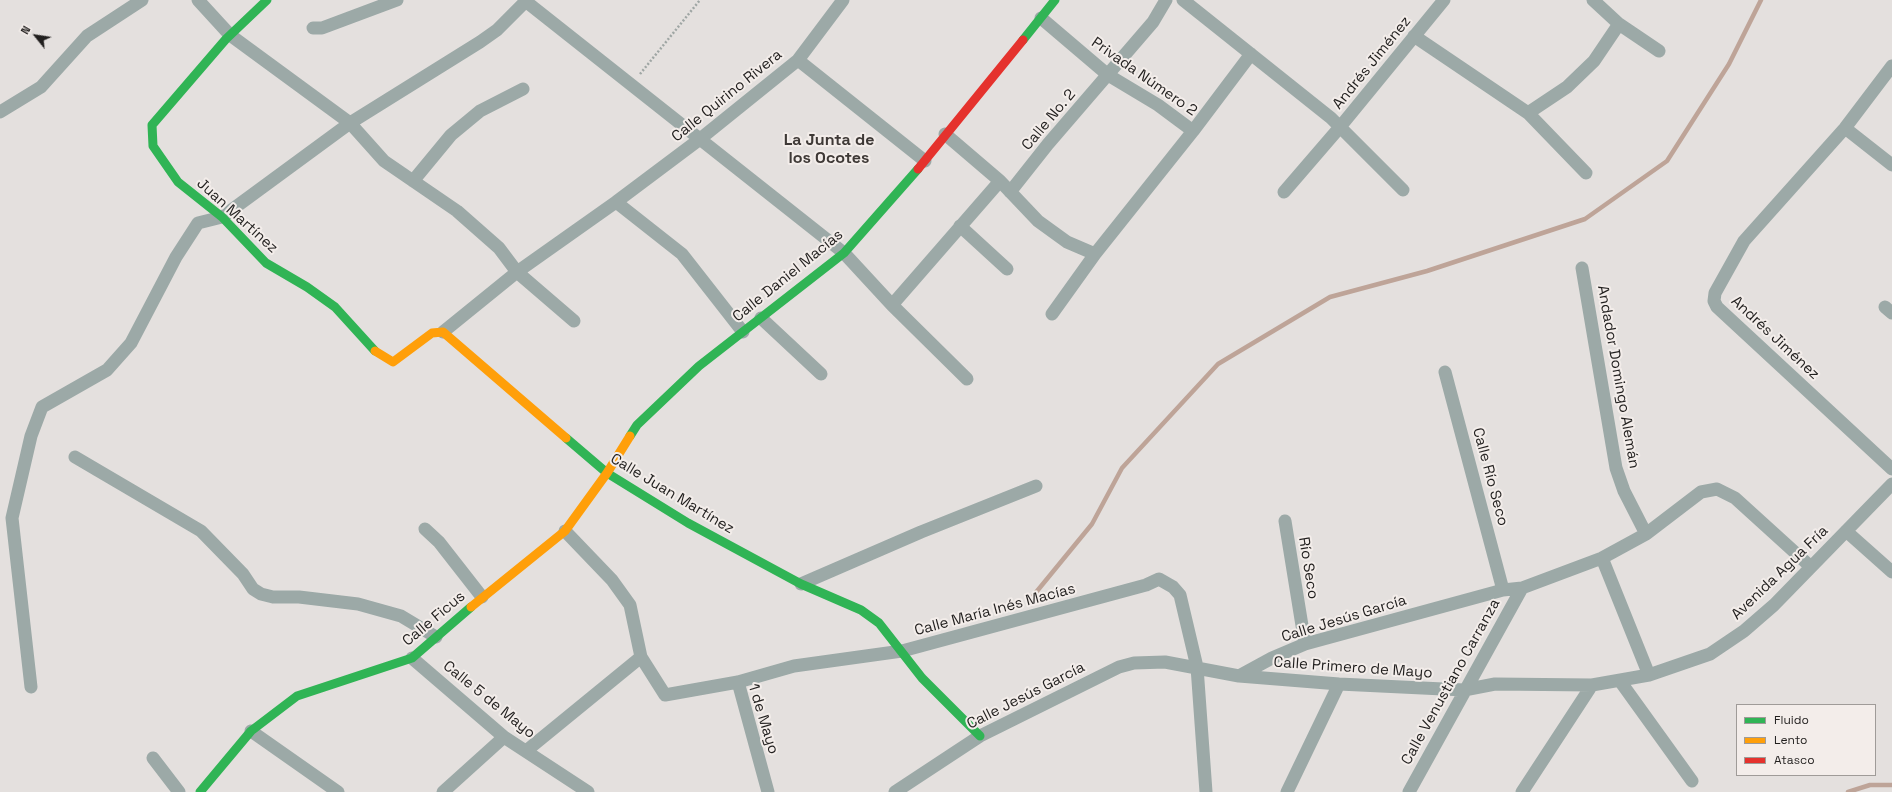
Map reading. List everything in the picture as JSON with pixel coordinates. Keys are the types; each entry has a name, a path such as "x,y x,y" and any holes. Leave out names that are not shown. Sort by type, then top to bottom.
{"street":[{"path":"0,112 41,87 87,36 142,0"},
{"path":"198,0 230,34 350,123 384,161 457,211 499,248 517,272 574,321"},
{"path":"230,34 267,0"},
{"path":"313,28 322,28 397,0"},
{"path":"31,687 12,518 31,436 42,407 107,370 132,343 176,257 198,224 222,217 350,123 480,42 497,30 525,0 631,86 844,253 892,305 967,379"},
{"name":"Calle Quirino Rivera","path":"443,332 517,272 700,140 798,60 843,0"},
{"name":"Calle Daniel Macías","path":"607,473 637,425 699,366 844,253 925,161 945,134 1055,0"},
{"name":"Calle No. 2","path":"1010,192 1048,144 1153,22 1166,0"},
{"path":"1183,0 1331,118 1403,190"},
{"name":"Andrés Jiménez","path":"1284,192 1340,127 1444,0"},
{"path":"1593,0 1619,24 1659,51"},
{"name":"Privada Número 2","path":"1041,18 1108,75 1158,105 1193,131"},
{"path":"1528,113 1567,87 1594,61 1619,24"},
{"name":"Juan Martínez","path":"230,34 152,125 153,146 178,182 222,217 266,263 307,287 335,307 373,350 393,362 432,333 443,332"},
{"path":"1414,36 1528,113 1586,173"},
{"path":"1052,314 1095,254 1252,54"},
{"path":"798,60 925,161"},
{"name":"Andrés Jiménez","path":"1892,66 1845,128 1744,241 1715,293 1714,301 1717,307 1892,469"},
{"path":"413,182 451,135 480,111 523,89"},
{"path":"1845,128 1892,165"},
{"path":"945,134 1000,181 1038,221 1067,242 1095,254"},
{"path":"892,305 1000,181"},
{"path":"616,202 682,254 742,332"},
{"path":"960,226 1007,269"},
{"name":"Andador Domingo Alemán","path":"1582,268 1616,468 1624,491 1646,534"},
{"path":"761,318 821,374"},
{"name":"Calle Juan Martínez","path":"443,332 607,473 688,523 801,584 860,610 879,623 902,652"},
{"name":"Calle Río Seco","path":"1445,372 1503,590"},
{"path":"75,457 201,531 243,574 253,589 261,594 273,597 299,597 358,604 401,616 436,637"},
{"name":"Calle Ficus","path":"200,792 251,731 297,696 412,658 482,596 565,531 607,473"},
{"name":"Avenida Agua Fría","path":"1464,690 1495,684 1592,685 1620,681 1649,675 1710,654 1744,631 1774,605 1892,484"},
{"path":"801,584 920,532 1036,486"},
{"name":"Calle Jesús García","path":"895,792 980,736 1119,668 1134,663 1166,662 1239,676 1272,658 1305,644 1503,590 1522,588 1602,558 1646,534 1700,492 1717,489 1736,498 1811,567"},
{"name":"Río Seco","path":"1285,521 1305,644"},
{"path":"425,529 439,542 482,596"},
{"name":"1 de Mayo","path":"565,531 612,580 630,605 641,657 665,695 738,682 768,792"},
{"path":"1846,531 1892,572"},
{"path":"1602,558 1649,675"},
{"name":"Calle María Inés Macías","path":"738,682 794,666 902,652 1146,585 1159,579 1173,587 1180,595 1198,667"},
{"name":"Calle Venustiano Carranza","path":"1409,792 1464,690 1522,588"},
{"path":"902,652 922,678 980,736"},
{"path":"526,751 641,657"},
{"name":"Calle 5 de Mayo","path":"412,658 504,736 588,792"},
{"path":"1198,667 1206,792"},
{"name":"Calle Primero de Mayo","path":"1239,676 1339,684 1464,690"},
{"path":"1620,681 1692,781"},
{"path":"1287,792 1339,684"},
{"path":"1522,792 1592,685"},
{"path":"251,731 338,792"},
{"path":"443,792 504,736"},
{"path":"152,758 179,792"}],"path":[{"path":"631,86 700,0"}],"waterway":[{"path":"1033,596 1092,524 1122,468 1218,364 1330,297 1427,271 1585,219 1667,161 1729,64 1761,0"},
{"path":"1848,792 1870,785 1892,785"}],"traffic: fast":[{"path":"267,0 226,39 152,125 153,146 178,182 222,217 266,263 307,287 335,307 375,351"},
{"path":"1023,40 1055,0"},
{"path":"630,436 637,425 699,366 844,253 918,169"},
{"path":"566,438 607,473 688,523 801,584 861,610 879,623 922,678 980,736"},
{"path":"200,792 251,731 297,696 412,658 471,607"}],"traffic: slow":[{"path":"375,351 393,362 432,333 443,332 566,438"},
{"path":"471,607 565,531 607,473 630,436"}],"traffic: jam":[{"path":"918,169 1023,40"}],"district":[{"name":"La Junta de los Ocotes","path":"829,150"}]}
